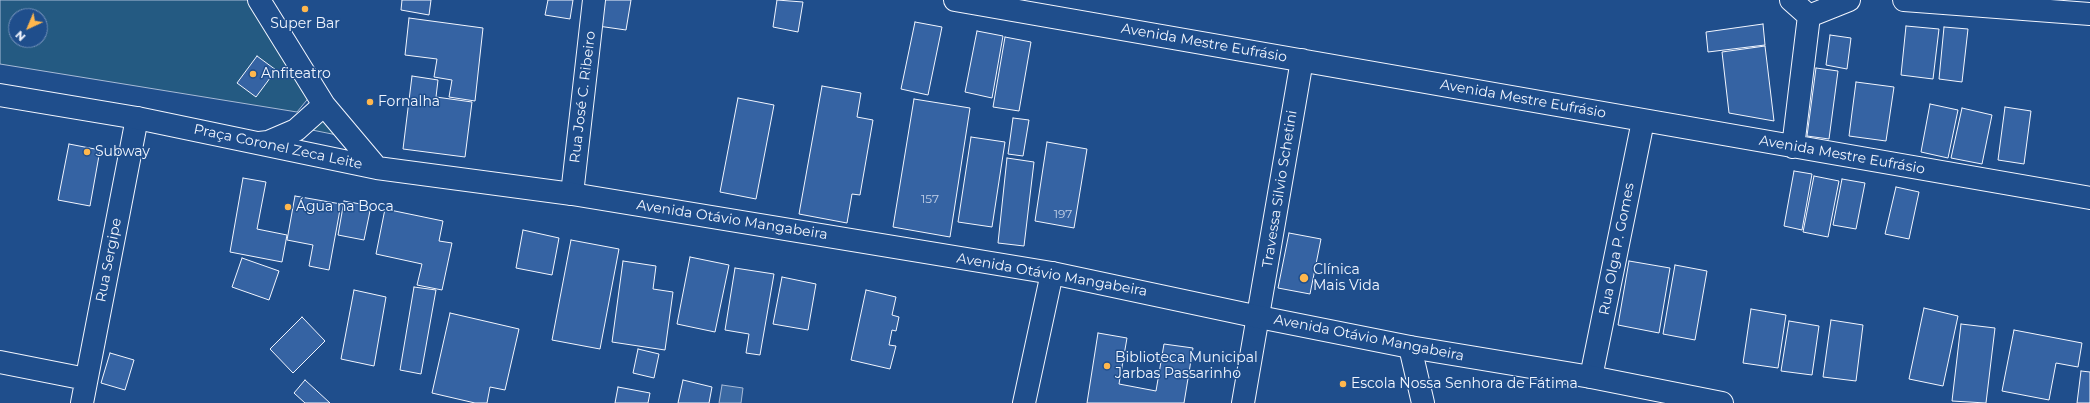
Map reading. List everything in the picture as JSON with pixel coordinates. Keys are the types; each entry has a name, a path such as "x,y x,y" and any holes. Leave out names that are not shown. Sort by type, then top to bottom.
{"street":[{"name":"Praça Coronel Zeca Leite","path":"259,0 324,105 378,168"},
{"name":"Rua José C. Ribeiro","path":"572,194 594,0"},
{"name":"Avenida Mestre Eufrásio","path":"955,0 2090,198"},
{"path":"1791,0 1809,16"},
{"path":"1809,16 1849,0"},
{"path":"1904,0 1991,4 2090,14"},
{"path":"1793,147 1809,16"},
{"name":"Travessa Silvio Schetini","path":"1243,403 1302,60"},
{"name":"Praça Coronel Zeca Leite","path":"0,95 137,118 378,168"},
{"path":"256,143 268,142 296,130 324,105"},
{"name":"Rua Sergipe","path":"82,403 137,118"},
{"name":"Rua Olga P. Gomes","path":"1591,377 1643,121"},
{"name":"Avenida Otávio Mangabeira","path":"378,168 572,194 1052,273 1259,317 1410,346 1591,377 1722,403"},
{"path":"1024,403 1052,273"},
{"path":"1410,346 1423,403"},
{"path":"0,362 86,379"}],"shaded area":[{"path":"0,0 253,0 311,95 297,112 0,64"},
{"path":"328,111 342,136 302,128"},
{"path":"722,385 743,388 741,403 719,403"}],"building":[{"path":"402,0 431,0 429,15 401,10"},
{"path":"548,0 573,0 570,19 545,15"},
{"path":"602,0 631,0 626,30 598,26"},
{"path":"777,0 803,2 798,32 773,27"},
{"path":"409,18 483,28 475,101 449,97 452,80 434,77 437,59 405,55"},
{"path":"915,22 942,27 928,95 901,89"},
{"path":"1763,24 1765,45 1708,52 1706,32"},
{"path":"1906,26 1939,29 1933,79 1901,75"},
{"path":"1944,27 1968,29 1962,82 1939,79"},
{"path":"977,31 1003,36 992,98 965,92"},
{"path":"1830,35 1851,38 1847,69 1826,65"},
{"path":"1005,37 1031,42 1019,111 993,107"},
{"path":"1765,46 1774,121 1729,113 1722,52"},
{"path":"257,56 276,70 256,97 237,83"},
{"path":"1816,68 1838,71 1829,139 1807,136"},
{"path":"412,76 438,80 436,97 472,102 465,157 403,149"},
{"path":"1856,82 1894,87 1886,141 1849,136"},
{"path":"822,86 861,93 857,117 873,120 860,195 852,194 847,223 799,214"},
{"path":"738,98 774,105 756,199 720,192"},
{"path":"914,99 970,108 950,237 893,227"},
{"path":"1930,104 1958,110 1948,158 1921,152"},
{"path":"2005,107 2031,111 2024,164 1998,160"},
{"path":"1962,108 1992,115 1982,164 1951,158"},
{"path":"1013,118 1029,120 1023,156 1008,154"},
{"path":"971,137 1005,142 992,227 958,222"},
{"path":"1047,142 1087,149 1074,228 1035,221"},
{"path":"69,144 100,150 90,206 58,200"},
{"path":"1007,158 1034,162 1024,246 998,243"},
{"path":"1794,171 1812,174 1802,230 1784,226"},
{"path":"1814,176 1839,181 1828,237 1803,232"},
{"path":"243,178 266,182 257,229 287,235 282,262 230,252"},
{"path":"1842,179 1865,183 1856,229 1833,225"},
{"path":"1896,187 1919,192 1909,239 1885,234"},
{"path":"295,196 341,204 329,270 309,266 313,245 287,240"},
{"path":"344,201 371,206 364,240 338,235"},
{"path":"385,209 443,221 439,241 452,243 442,290 417,285 422,264 376,254"},
{"path":"523,230 559,238 552,275 516,268"},
{"path":"1289,233 1321,239 1310,294 1278,288"},
{"path":"571,240 619,249 600,349 552,340"},
{"path":"690,257 729,265 715,332 677,324"},
{"path":"242,258 279,271 269,300 232,287"},
{"path":"623,261 656,266 653,289 673,292 665,350 612,342"},
{"path":"1629,261 1670,268 1659,333 1618,325"},
{"path":"1675,265 1707,271 1695,340 1663,334"},
{"path":"735,268 774,274 760,355 746,353 749,334 725,330"},
{"path":"782,277 816,284 808,330 773,324"},
{"path":"414,287 436,290 421,374 400,370"},
{"path":"354,290 386,297 374,366 341,359"},
{"path":"866,290 896,297 892,315 899,317 896,331 892,330 889,345 896,346 890,369 851,360"},
{"path":"1924,308 1958,316 1943,386 1909,379"},
{"path":"1751,309 1786,315 1778,368 1743,363"},
{"path":"450,313 519,329 505,390 490,387 487,403 475,403 432,393"},
{"path":"302,317 325,341 293,373 270,349"},
{"path":"1831,320 1863,325 1856,381 1823,377"},
{"path":"1789,321 1819,326 1812,375 1781,371"},
{"path":"1961,324 1995,328 1986,403 1952,401"},
{"path":"2014,330 2082,343 2078,367 2056,363 2049,400 2002,391"},
{"name":"Biblioteca Municipal Jarbas Passarinho","path":"1098,333 1127,338 1119,384 1156,391 1164,344 1193,348 1184,403 1087,403"},
{"path":"638,349 659,354 654,378 633,373"},
{"path":"110,353 134,360 125,390 101,383"},
{"path":"2081,371 2090,372 2090,403 2077,403"},
{"path":"305,380 330,403 305,403 294,393"},
{"path":"683,380 712,387 709,403 678,403"},
{"path":"618,387 650,393 648,403 615,403"}],"place":[{"name":"Super Bar","path":"305,9"},
{"name":"Anfiteatro","path":"253,74"},
{"name":"Fornalha","path":"370,102"},
{"name":"Subway","path":"87,152"},
{"name":"Água na Boca","path":"288,207"},
{"name":"Clínica Mais Vida","path":"1304,278"},
{"name":"Biblioteca Municipal Jarbas Passarinho","path":"1107,366"},
{"name":"Escola Nossa Senhora de Fátima","path":"1343,384"}]}
